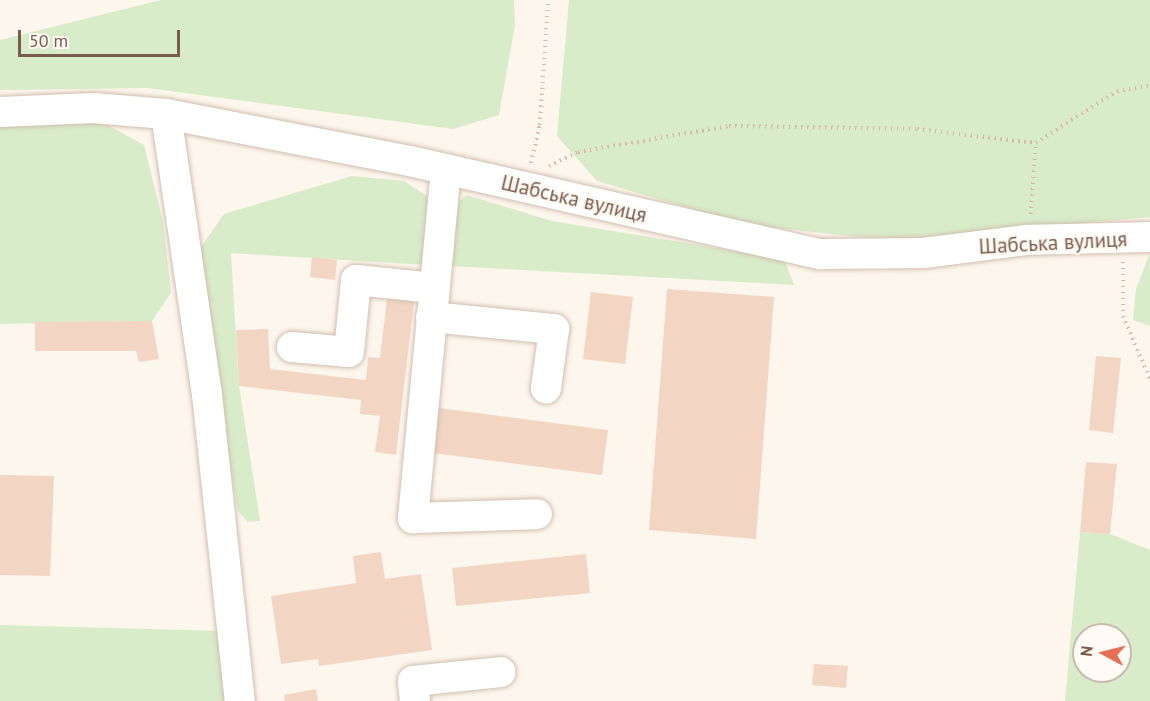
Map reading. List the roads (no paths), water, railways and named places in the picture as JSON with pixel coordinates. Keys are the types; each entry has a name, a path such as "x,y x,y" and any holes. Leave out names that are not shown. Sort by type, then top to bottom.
{"street":[{"name":"Шабська вулиця","path":"0,112 93,108 166,114 446,169 821,254 924,253 1027,240 1136,238"},
{"path":"166,114 207,394 240,701"},
{"path":"446,169 413,518 537,514"},
{"path":"292,347 349,352 356,280 433,302 554,329 546,388"},
{"path":"416,701 413,681 501,672"}]}
